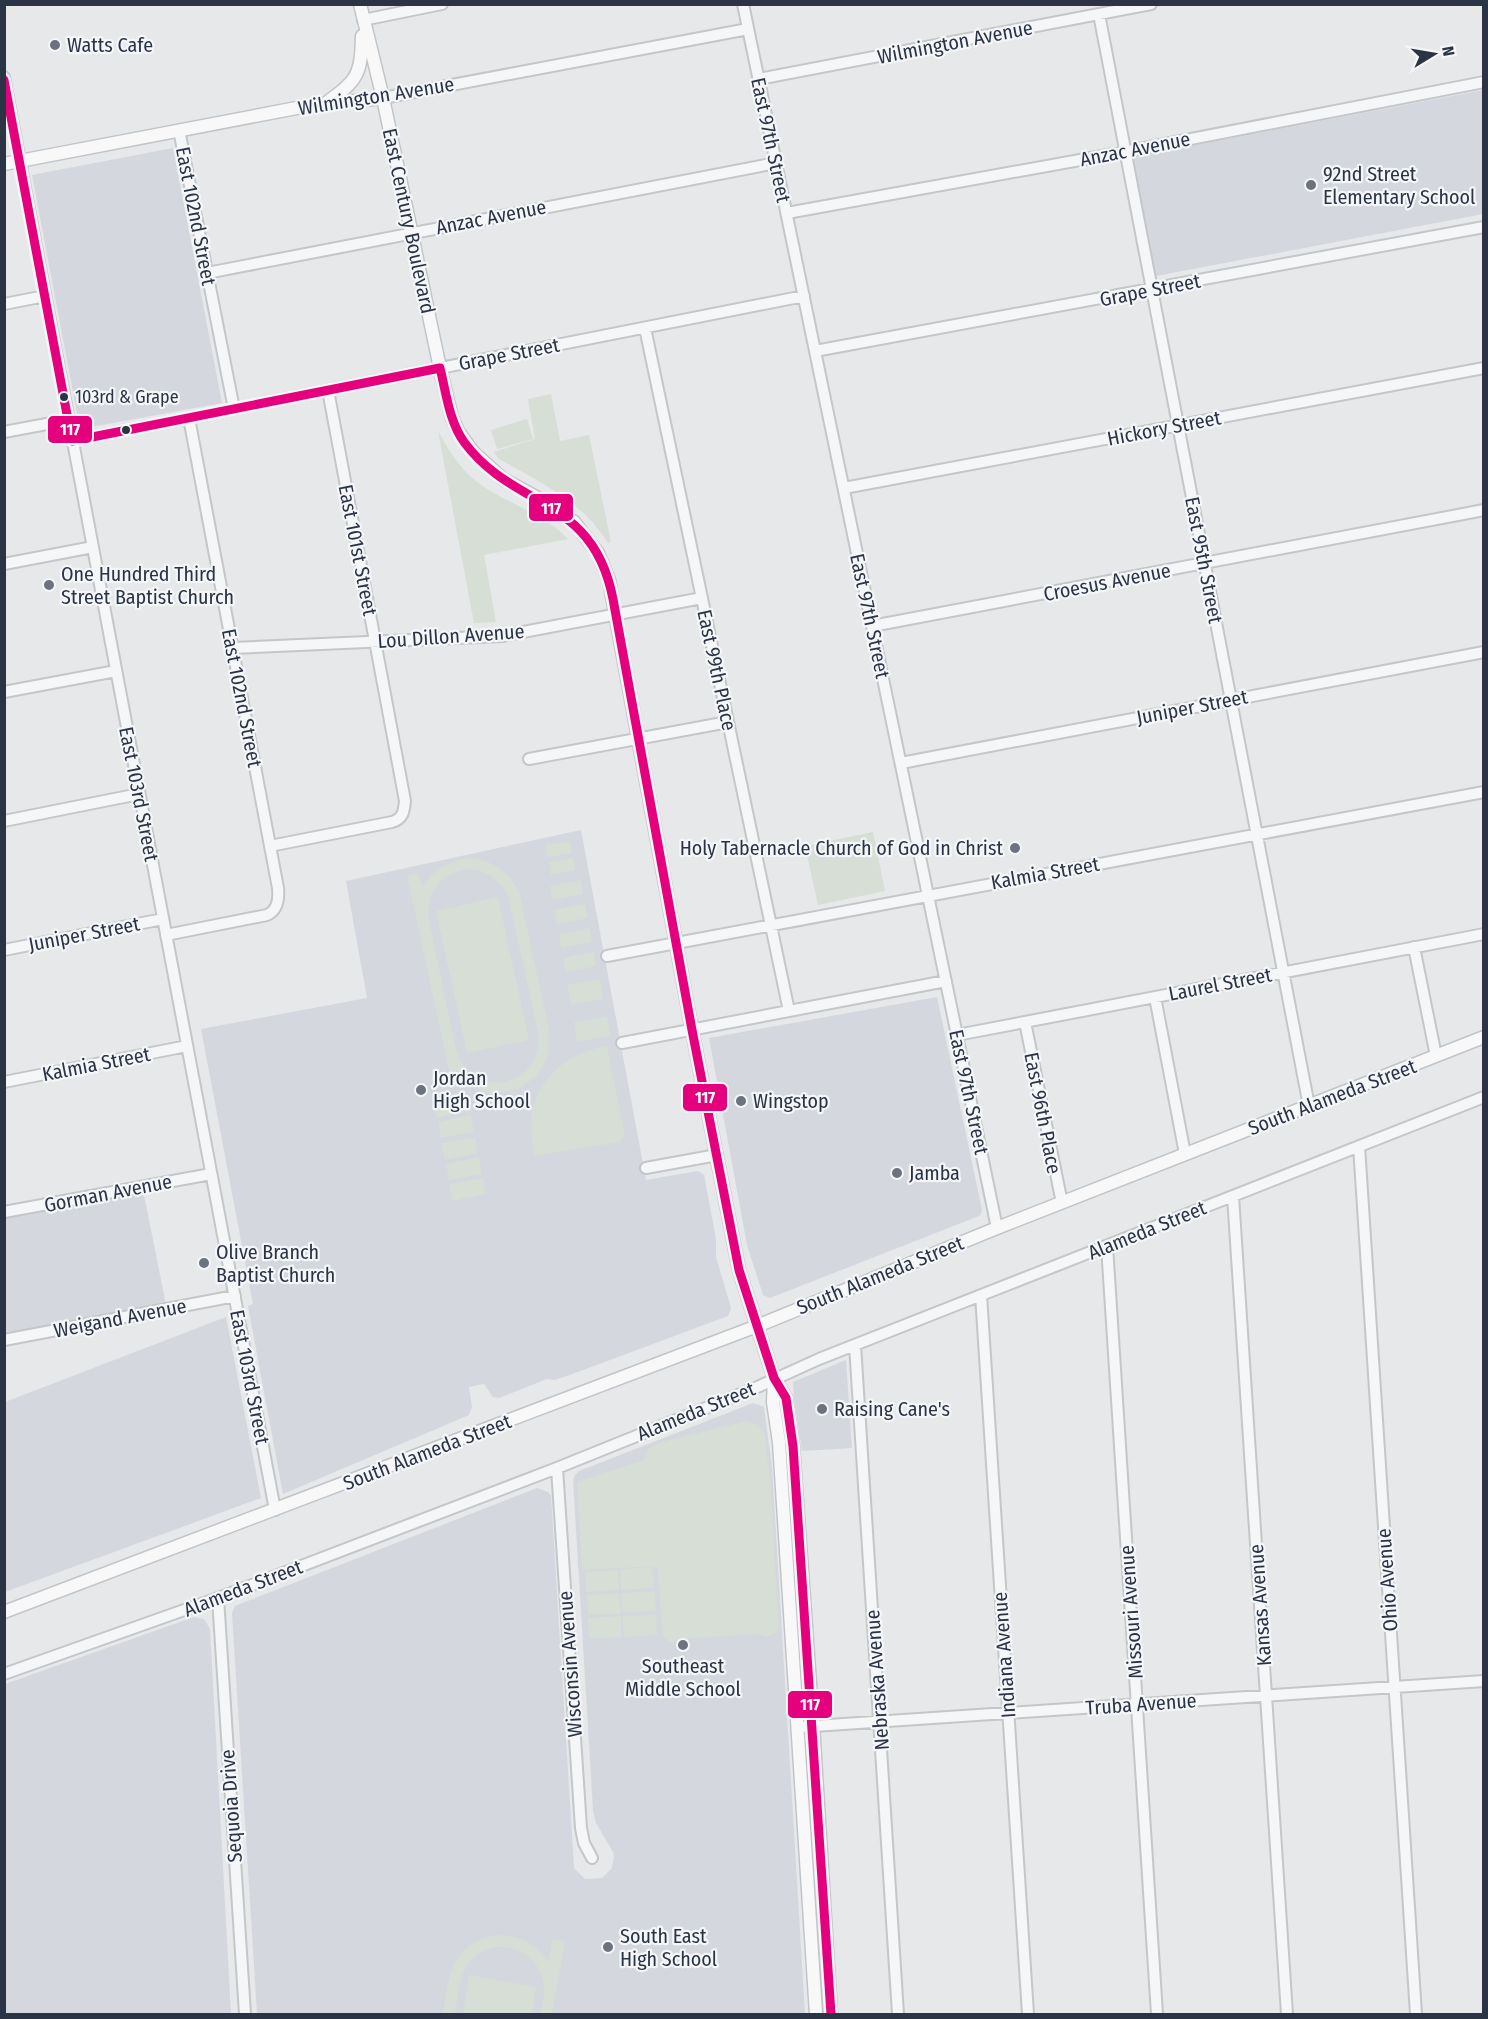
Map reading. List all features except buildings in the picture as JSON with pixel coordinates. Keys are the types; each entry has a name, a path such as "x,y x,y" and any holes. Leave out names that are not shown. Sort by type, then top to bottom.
{"main road":[{"name":"East Century Boulevard","path":"360,4 383,98 410,233 452,418 464,442 486,466 503,479 561,512 574,522 586,535 604,565 616,615 692,1030 739,1270 774,1378"},
{"path":"325,104 356,79 362,57 363,20"},
{"name":"Wilmington Avenue","path":"4,164 325,104 383,98"},
{"name":"South Alameda Street","path":"275,1510 759,1330 997,1227 1484,1037"},
{"path":"774,1378 786,1398 792,1440 831,2014"},
{"path":"774,1378 773,1402 779,1442 816,2014"},
{"path":"4,1612 275,1510"}],"street":[{"path":"363,20 442,4"},
{"name":"East 97th Street","path":"743,4 997,1227"},
{"name":"Wilmington Avenue","path":"759,79 1150,4"},
{"name":"East 95th Street","path":"1099,14 1309,1106"},
{"name":"Wilmington Avenue","path":"383,98 748,29"},
{"name":"East 103rd Street","path":"4,77 275,1510"},
{"name":"Anzac Avenue","path":"786,213 1124,152 1484,82"},
{"name":"East 102nd Street","path":"179,130 234,409"},
{"name":"Anzac Avenue","path":"207,273 776,163"},
{"name":"Grape Street","path":"815,351 1484,227"},
{"path":"4,304 45,296"},
{"name":"Grape Street","path":"72,441 804,296"},
{"name":"East 99th Place","path":"645,328 789,1011"},
{"name":"Hickory Street","path":"844,488 1484,368"},
{"name":"East 101st Street","path":"270,846 392,822 402,816 405,801 328,390"},
{"name":"East 102nd Street","path":"189,418 278,888 275,908"},
{"path":"4,432 68,420"},
{"name":"Croesus Avenue","path":"872,626 1484,510"},
{"path":"4,564 93,548"},
{"name":"Lou Dillon Avenue","path":"233,648 502,636 702,598"},
{"name":"Juniper Street","path":"901,763 1484,652"},
{"path":"4,692 116,670"},
{"path":"529,759 728,722"},
{"name":"Kalmia Street","path":"607,956 1484,792"},
{"path":"4,820 139,794"},
{"name":"Juniper Street","path":"166,935 267,915 275,908"},
{"name":"Juniper Street","path":"4,950 163,919"},
{"name":"Laurel Street","path":"957,1035 1484,934"},
{"path":"1414,947 1436,1056"},
{"path":"622,1043 946,981"},
{"path":"1155,997 1185,1154"},
{"name":"East 96th Place","path":"1025,1022 1062,1203"},
{"name":"Kalmia Street","path":"4,1082 187,1046"},
{"name":"Alameda Street","path":"4,1674 218,1598 557,1468 855,1345 1484,1097"},
{"name":"Ohio Avenue","path":"1359,1146 1416,2014"},
{"path":"646,1168 717,1155"},
{"name":"Gorman Avenue","path":"4,1212 211,1174"},
{"name":"Kansas Avenue","path":"1233,1196 1287,2014"},
{"name":"Missouri Avenue","path":"1107,1246 1157,2014"},
{"name":"Weigand Avenue","path":"4,1340 235,1296"},
{"name":"Indiana Avenue","path":"981,1296 1028,2014"},
{"name":"Nebraska Avenue","path":"855,1345 898,2014"},
{"name":"Wisconsin Avenue","path":"557,1468 580,1820 585,1843 592,1858"},
{"name":"Sequoia Drive","path":"218,1598 245,2014"},
{"name":"Truba Avenue","path":"799,1727 1484,1681"}],"shaded area":[{"name":"92nd Street Elementary School","path":"1483,90 1483,214 1156,276 1133,157"},
{"path":"173,148 222,403 80,429 32,175"},
{"path":"551,394 560,441 589,435 611,542 608,543 598,529 573,504 499,459 494,452 535,439 528,399"},
{"path":"527,419 533,439 497,449 491,430"},
{"path":"438,431 450,452 477,482 536,515 568,539 484,555 496,622 474,623"},
{"name":"Jordan High School","path":"581,830 646,1180 698,1171 704,1175 716,1239 716,1257 731,1308 728,1316 567,1376 555,1380 547,1379 499,1398 493,1397 484,1384 469,1387 472,1407 469,1415 283,1494 248,1306 253,1304 201,1029 367,998 346,881"},
{"path":"873,832 885,891 818,905 805,846"},
{"path":"570,841 572,853 548,857 545,845"},
{"path":"573,858 575,870 551,875 549,862"},
{"path":"460,859 476,859 491,863 510,877 519,891 549,1029 549,1054 537,1076 517,1090 492,1094 476,1089 463,1081 452,1084 407,876 418,873 422,887 441,867","holes":["475,870 492,877 508,896 538,1032 537,1051 531,1065 520,1076 506,1081 491,1082 477,1077 465,1066 456,1049 429,920 430,901 437,886 458,871"]},
{"path":"581,880 583,894 552,900 550,886"},
{"path":"498,897 529,1040 467,1053 436,911"},
{"path":"585,904 588,918 557,924 554,910"},
{"path":"590,928 592,942 561,948 559,934"},
{"path":"594,952 596,966 566,972 563,958"},
{"path":"600,979 603,999 571,1005 567,985"},
{"path":"937,997 981,1214 770,1298 763,1295 747,1245 709,1038"},
{"path":"607,1016 610,1036 577,1042 574,1022"},
{"path":"607,1046 625,1135 620,1142 534,1156 531,1119 534,1104 547,1079 556,1069 579,1054"},
{"path":"467,1095 470,1111 436,1118 433,1101"},
{"path":"471,1115 474,1132 441,1138 438,1122"},
{"path":"475,1137 478,1153 445,1160 441,1143"},
{"path":"479,1157 482,1174 449,1180 446,1164"},
{"path":"483,1178 486,1194 452,1201 449,1184"},
{"path":"143,1190 166,1305 5,1336 5,1216"},
{"path":"226,1317 261,1498 5,1592 5,1402"},
{"name":"Raising Cane's","path":"846,1360 852,1448 802,1451 793,1382"},
{"path":"753,1403 764,1407 772,1467 805,2014 257,2014 232,1613 235,1606 537,1488 548,1492 551,1496 574,1868 585,1879 602,1878 612,1868 614,1857 596,1823 593,1810 573,1480 579,1471"},
{"path":"746,1421 758,1425 764,1432 770,1477 779,1630 770,1636 759,1634 681,1639 670,1642 663,1636 657,1566 582,1570 577,1482 644,1460 648,1449 658,1443"},
{"path":"653,1567 654,1588 621,1590 620,1569"},
{"path":"618,1570 619,1590 586,1592 585,1572"},
{"path":"655,1591 656,1611 623,1613 621,1593"},
{"path":"619,1593 621,1614 588,1615 586,1595"},
{"path":"656,1614 657,1635 624,1637 622,1616"},
{"path":"621,1616 622,1637 589,1639 588,1618"},
{"path":"194,1617 204,1619 210,1629 231,2014 5,2014 5,1684"},
{"path":"499,1935 515,1937 527,1942 539,1950 549,1962 552,1939 565,1941 552,2014 540,2014 544,1984 535,1963 527,1955 506,1947 495,1948 475,1956 467,1965 462,1976 455,2014 443,2014 451,1973 462,1952 471,1944"},
{"path":"469,1975 536,1987 532,2014 463,2014"}],"transit line":[{"name":"117","path":"4,80 72,441 440,368 451,416 464,442 484,464 506,481 550,507 570,522 588,540 603,565 613,599 692,1030 739,1270 774,1378 786,1398 793,1446 831,2014"}],"place":[{"name":"Watts Cafe","path":"55,45"},
{"name":"92nd Street Elementary School","path":"1311,185"},
{"name":"103rd & Grape","path":"64,397"},
{"name":"One Hundred Third Street Baptist Church","path":"49,585"},
{"name":"Holy Tabernacle Church of God in Christ","path":"1015,848"},
{"name":"Jordan High School","path":"421,1090"},
{"name":"Wingstop","path":"741,1101"},
{"name":"Jamba","path":"897,1173"},
{"name":"Olive Branch Baptist Church","path":"204,1263"},
{"name":"Raising Cane's","path":"822,1409"},
{"name":"Southeast Middle School","path":"683,1645"},
{"name":"South East High School","path":"608,1947"}]}
